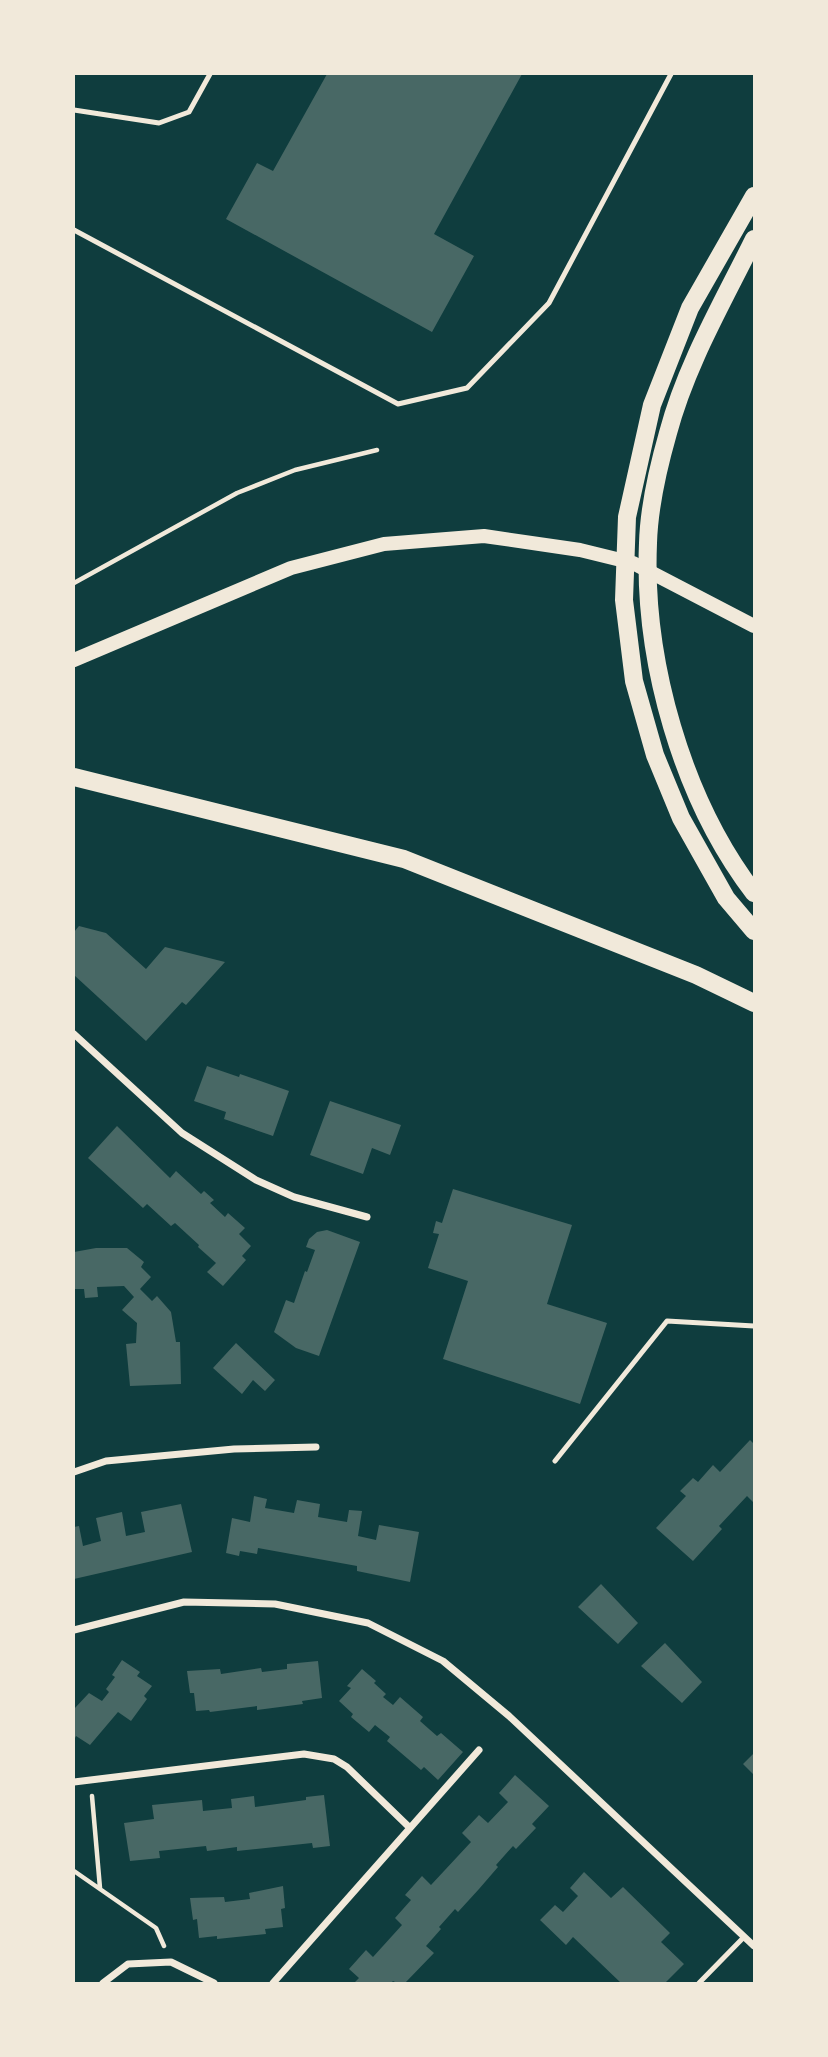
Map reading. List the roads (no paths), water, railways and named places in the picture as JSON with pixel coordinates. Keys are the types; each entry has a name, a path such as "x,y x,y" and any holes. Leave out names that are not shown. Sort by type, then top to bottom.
{"main road":[{"path":"754,196 690,308 652,405 627,517 624,600 634,681 655,755 681,818 726,898 754,932"},
{"path":"754,239 683,387 665,444 648,543 650,605 660,683 671,723 688,772 715,830 754,892"},
{"path":"74,660 291,568 384,544 484,537 579,550 633,564 754,626"},
{"path":"74,777 404,859 696,975 754,1003"}],"street":[{"path":"74,1034 182,1133 256,1180 294,1197 367,1217"},
{"path":"74,1472 106,1461 234,1450 316,1447"},
{"path":"74,1630 184,1602 275,1604 368,1623 443,1661 509,1716 754,1946"},
{"path":"273,1983 480,1750"},
{"path":"74,1782 304,1754 334,1759 347,1767 409,1827"},
{"path":"103,1983 128,1964 171,1962 214,1983"}],"lane":[{"path":"74,110 159,123 189,112 210,74"},
{"path":"74,230 398,404 467,388 549,303 671,74"},
{"path":"555,1461 667,1321 754,1326"},
{"path":"699,1983 744,1937"}]}
